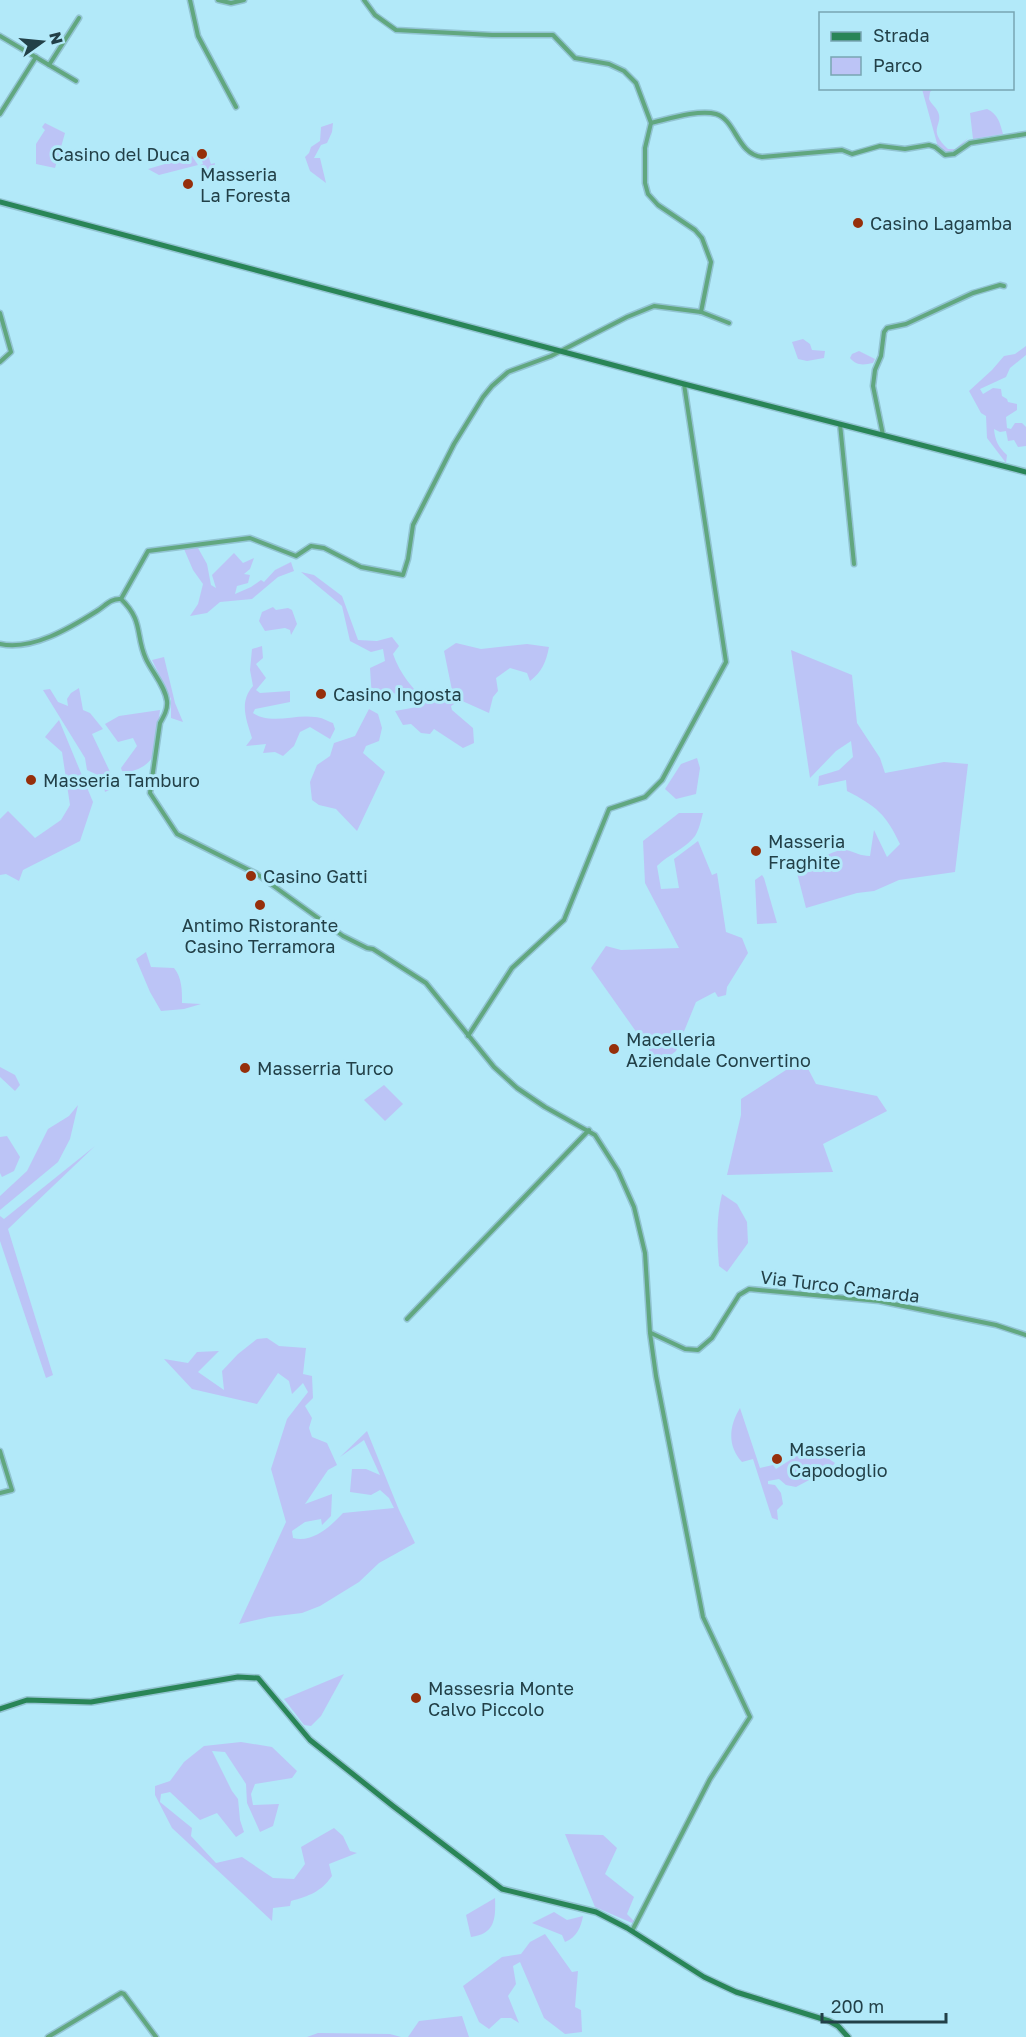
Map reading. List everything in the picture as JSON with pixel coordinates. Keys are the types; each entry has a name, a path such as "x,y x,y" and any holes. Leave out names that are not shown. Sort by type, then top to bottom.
{"main road":[{"path":"0,202 684,384 1026,472"},
{"path":"0,1709 27,1700 91,1702 238,1677 258,1678 310,1740 502,1889 596,1912 632,1931 704,1977 736,1992 829,2021 844,2031 848,2037"}],"street":[{"path":"190,0 198,36 236,107"},
{"path":"218,0 231,3 244,0"},
{"path":"364,0 375,15 396,30 492,35 553,35 574,58 609,64 624,71 636,83 651,123 645,148 645,183 648,194 658,205 695,230 702,238 711,262 701,312"},
{"path":"49,65 79,18"},
{"path":"0,36 76,81"},
{"path":"0,114 36,57"},
{"path":"651,123 683,116 716,114 727,121 743,146 762,157 842,150 852,154 880,146 905,149 929,145 945,155 954,154 970,143 1026,134"},
{"path":"883,436 873,386 875,370 881,356 884,332 888,328 906,324 974,293 1000,285 1004,286"},
{"path":"122,599 148,551 250,538 296,556 311,546 324,548 361,567 403,575 408,560 413,525 454,444 483,397 508,372 561,351 627,317 654,306 701,312 729,323"},
{"path":"0,313 11,352 0,362"},
{"path":"468,1036 512,968 564,920 609,809 645,797 662,780 726,662 684,384"},
{"path":"840,424 854,564"},
{"path":"0,644 17,646 44,638 73,625 112,600 122,599"},
{"path":"122,599 136,618 145,657 167,700 160,723 150,793 173,830 184,839 257,873 343,936 373,949 426,983 494,1067 528,1096 595,1135 618,1171 634,1207 645,1253 650,1333 656,1376 702,1617 750,1717 710,1779 632,1931"},
{"path":"407,1319 589,1130"},
{"name":"Via Turco Camarda","path":"650,1333 685,1349 698,1350 712,1338 739,1295 749,1289 879,1301 996,1325 1026,1335"},
{"path":"0,1451 12,1490 0,1493"},
{"path":"48,2037 121,1993 156,2037"}],"green space":[{"path":"922,90 932,90 929,99 938,112 938,137 948,149 955,149 968,138 957,150 947,153 938,147"},
{"path":"987,109 996,116 1003,134 973,139 970,113"},
{"path":"45,123 65,133 55,168 36,164 36,144 45,130 42,127"},
{"path":"333,123 327,143 321,145 314,158 320,158 326,183 310,171 305,157 311,147 320,141 321,127"},
{"path":"208,155 211,164 215,163 214,169 209,173 203,171 200,165 203,164 201,157"},
{"path":"192,156 198,165 159,175 148,169"},
{"path":"803,339 810,344 812,350 825,351 824,358 807,361 798,359 792,342"},
{"path":"1026,346 1026,355 1010,368 1006,377 980,389 983,394 993,388 1001,389 1002,396 1008,402 1017,404 1017,410 1006,417 1007,428 1011,429 1015,423 1022,423 1026,427 1026,446 1018,447 1014,440 1008,441 1006,431 1000,432 994,429 997,443 1007,455 1006,463 987,438 986,416 981,413 969,391 1004,356 1015,354"},
{"path":"859,351 875,359 873,363 860,364 853,361 850,358 852,354"},
{"path":"198,548 207,564 211,585 216,588 212,575 234,553 243,563 254,558 250,569 244,574 250,575 248,583 237,586 235,594 261,580 264,582 275,570 291,562 294,571 278,577 252,599 220,602 207,613 190,616 198,604 203,584 193,570 184,549"},
{"path":"301,572 314,575 342,596 358,640 377,641 392,637 399,646 393,654 399,668 428,704 453,695 444,651 456,643 481,649 527,644 549,647 545,662 538,674 530,681 527,673 510,668 496,678 498,691 493,697 489,713 460,700 451,706 452,710 473,728 474,743 463,748 434,729 430,734 421,733 411,724 403,725 395,711 417,707 389,690 372,699 370,668 385,661 383,649 371,652 350,641 342,606"},
{"path":"273,607 276,610 288,608 292,610 297,624 291,635 290,630 285,628 265,631 259,621 262,612"},
{"path":"262,646 263,658 256,664 266,678 256,690 260,693 290,691 290,702 255,709 253,713 275,719 307,716 322,718 333,723 335,729 330,739 310,727 300,732 294,746 283,756 275,752 263,753 266,744 246,746 252,738 245,704 253,686 250,670 252,649"},
{"path":"791,650 852,675 857,723 880,758 885,773 944,762 968,764 955,872 899,880 874,891 857,893 806,908 797,873 821,858 841,850 870,856 874,830 887,857 900,844 890,825 879,812 866,801 847,791 846,780 818,786 819,776 839,770 853,757 851,741 836,751 810,778"},
{"path":"164,657 175,703 183,722 171,718 171,699 152,660"},
{"path":"79,688 83,710 90,713 103,729 92,734 111,774 113,788 105,792 102,777 87,770 85,758 43,690 50,689 58,702 68,706 67,699"},
{"path":"369,709 378,714 382,728 379,741 366,746 363,753 385,772 357,831 336,809 319,805 312,800 310,782 317,765 330,756 334,743 355,736"},
{"path":"160,710 157,743 152,758 136,770 122,771 121,768 137,746 133,738 118,742 105,724 119,716"},
{"path":"59,720 93,802 80,841 23,870 19,881 6,874 0,875 0,819 8,811 35,838 61,820 70,805 62,752 45,737"},
{"path":"697,758 700,768 696,794 676,799 665,789 681,764"},
{"path":"679,813 703,813 695,836 657,866 661,889 679,888 674,859 698,841 712,875 717,873 726,932 742,938 748,953 727,987 726,995 718,997 715,992 696,1002 676,1051 659,1064 591,968 606,946 621,950 679,948 645,883 643,841"},
{"path":"762,875 777,923 757,924 755,880"},
{"path":"146,952 151,967 174,968 177,972 182,989 182,1003 201,1004 184,1009 161,1011 136,959"},
{"path":"803,1059 816,1084 877,1096 887,1111 823,1144 833,1172 727,1175 741,1115 741,1099"},
{"path":"0,1067 15,1075 20,1085 15,1091 0,1077"},
{"path":"384,1085 403,1104 385,1121 364,1100"},
{"path":"78,1105 70,1139 58,1162 0,1210 0,1196 27,1171 48,1129 69,1116"},
{"path":"7,1136 20,1157 14,1171 2,1177 0,1137"},
{"path":"95,1146 8,1229 53,1375 46,1378 0,1241 0,1216 4,1219"},
{"path":"722,1194 737,1204 747,1222 748,1243 727,1272 719,1266 718,1256 718,1221"},
{"path":"267,1338 279,1346 306,1348 303,1374 312,1376 313,1398 305,1406 312,1418 309,1428 312,1437 327,1443 337,1465 328,1470 305,1504 332,1494 331,1516 322,1525 321,1519 305,1522 292,1531 293,1538 307,1538 321,1533 343,1513 394,1508 389,1498 380,1490 371,1495 350,1492 352,1469 366,1469 380,1475 364,1440 340,1457 367,1431 415,1543 379,1563 359,1582 320,1606 302,1613 239,1624 286,1522 271,1469 287,1419 308,1392 303,1383 292,1394 289,1381 278,1373 257,1404 192,1389 164,1359 188,1363 197,1352 219,1351 198,1372 224,1390 222,1371 257,1339"},
{"path":"740,1408 760,1468 773,1465 776,1469 815,1444 819,1444 820,1447 817,1452 819,1458 826,1457 835,1463 830,1469 796,1487 786,1485 779,1479 768,1481 768,1484 775,1485 781,1493 783,1504 777,1510 778,1520 772,1518 753,1459 742,1462 734,1449 732,1429"},
{"path":"344,1674 321,1716 311,1726 304,1725 284,1699"},
{"path":"241,1742 272,1747 297,1771 292,1778 255,1784 251,1794 253,1805 279,1804 273,1826 260,1832 247,1803 246,1784 225,1752 212,1751 238,1799 244,1832 236,1837 217,1813 200,1820 170,1792 161,1794 160,1802 192,1828 191,1836 216,1863 242,1857 273,1878 294,1879 305,1864 301,1847 334,1828 343,1836 350,1851 357,1853 329,1864 332,1876 319,1890 291,1901 290,1906 273,1908 272,1921 172,1828 155,1795 155,1786 170,1781 184,1762 204,1746"},
{"path":"565,1834 603,1835 617,1848 605,1874 634,1897 627,1914 634,1921 632,1923 595,1907"},
{"path":"495,1898 492,1925 485,1933 471,1937 466,1915"},
{"path":"554,1912 567,1920 583,1916 578,1931 565,1942 562,1935 532,1923"},
{"path":"545,1934 572,1972 578,1971 575,2007 581,2010 582,2032 565,2034 544,2018 520,1962 513,1966 516,1984 508,1996 519,2023 511,2018 501,2018 489,2029 479,2022 463,1986 502,1957 521,1954 530,1942"},
{"path":"462,2016 469,2037 408,2037 419,2021"},
{"path":"318,2033 390,2034 401,2037 307,2037"}],"place":[{"name":"Casino del Duca","path":"202,154"},
{"name":"Masseria La Foresta","path":"188,184"},
{"name":"Casino Lagamba","path":"858,223"},
{"name":"Casino Ingosta","path":"321,694"},
{"name":"Masseria Tamburo","path":"31,780"},
{"name":"Masseria Fraghite","path":"756,851"},
{"name":"Casino Gatti","path":"251,876"},
{"name":"Antimo Ristorante Casino Terramora","path":"260,905"},
{"name":"Macelleria Aziendale Convertino","path":"614,1049"},
{"name":"Masserria Turco","path":"245,1068"},
{"name":"Masseria Capodoglio","path":"777,1459"},
{"name":"Massesria Monte Calvo Piccolo","path":"416,1698"}]}
